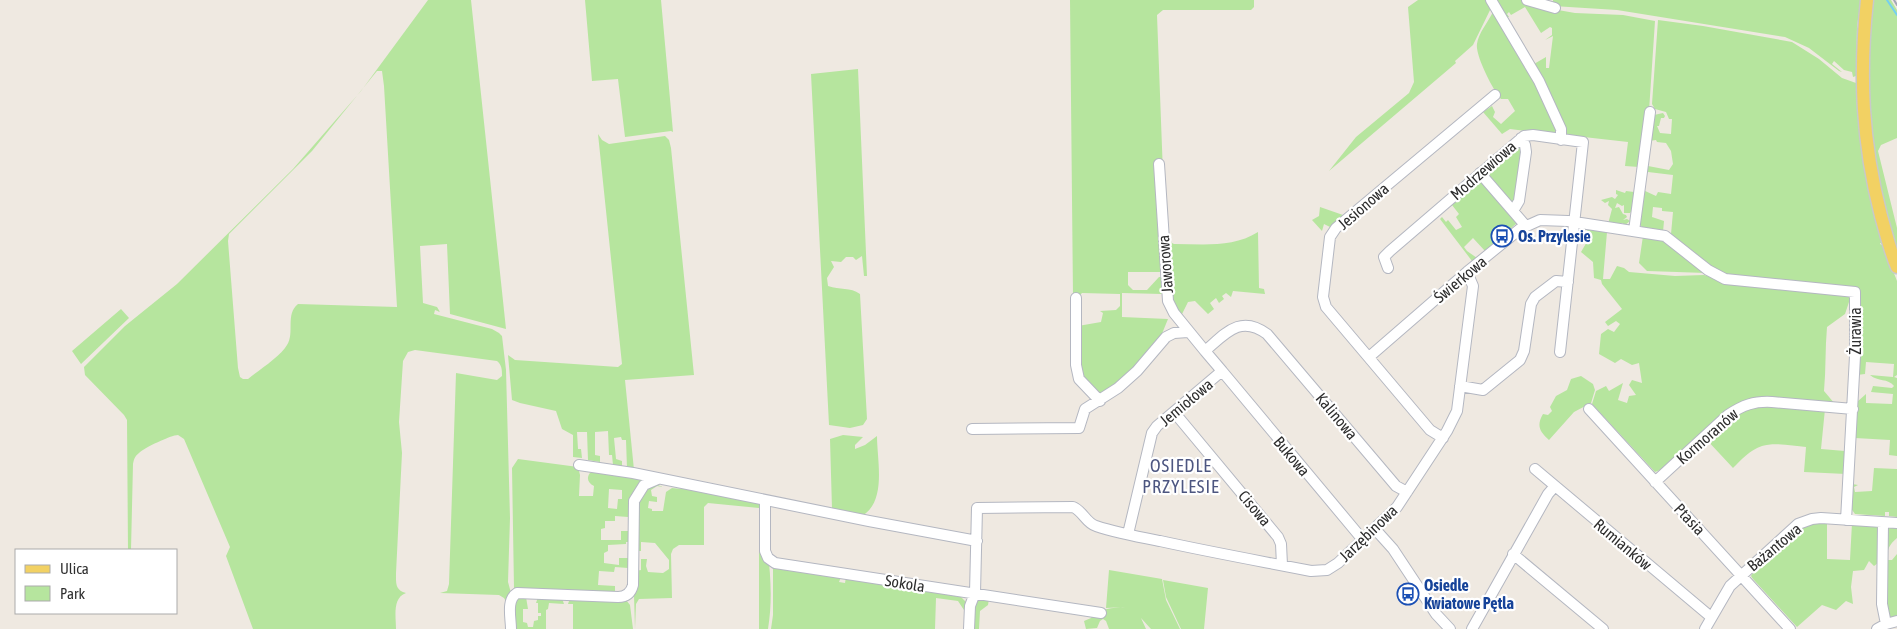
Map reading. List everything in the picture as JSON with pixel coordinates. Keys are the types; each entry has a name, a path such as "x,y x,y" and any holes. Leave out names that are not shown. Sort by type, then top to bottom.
{"main road":[{"path":"1867,0 1862,82 1867,152 1876,196 1897,267"}],"street":[{"path":"1491,0 1539,81 1562,128 1562,140"},
{"path":"1527,0 1555,8"},
{"name":"Jesionowa","path":"1442,438 1430,430 1326,307 1323,296 1330,238 1336,228 1495,95"},
{"path":"1634,231 1650,112"},
{"name":"Modrzewiowa","path":"1388,268 1384,257 1390,251 1521,138 1530,135 1583,142 1560,352"},
{"path":"1513,211 1519,201 1526,152 1526,145 1521,138"},
{"name":"Jaworowa","path":"1159,164 1167,297 1172,310 1205,351"},
{"path":"1480,173 1525,226"},
{"name":"Świerkowa","path":"1369,357 1467,272 1525,226 1548,220 1661,234 1676,243 1708,270"},
{"name":"Żurawia","path":"1708,270 1717,276 1737,282 1855,292 1853,409 1846,520"},
{"name":"Jarzębinowa","path":"977,541 977,508 1073,507 1078,509 1086,520 1095,526 1203,551 1317,572 1327,570 1338,563 1397,507 1442,438 1457,411 1473,286 1467,272"},
{"path":"1460,386 1483,390 1520,360 1524,352 1531,304 1535,297 1556,281 1568,282"},
{"path":"1076,298 1076,365 1079,379 1100,401"},
{"name":"Jemiołowa","path":"1128,534 1152,433 1157,426 1222,372 1205,351 1234,327 1245,325 1258,328 1270,337"},
{"path":"972,429 1079,428 1086,409 1100,401 1137,371 1166,337 1174,333 1188,332"},
{"name":"Kalinowa","path":"1270,337 1393,482 1407,492"},
{"name":"Bukowa","path":"1222,372 1363,540"},
{"name":"Kormoranów","path":"1655,482 1728,415 1742,406 1760,402 1772,402 1853,409"},
{"name":"Ptasia","path":"1589,410 1790,629"},
{"name":"Cisowa","path":"1174,412 1278,537 1282,544 1282,565"},
{"path":"579,465 658,478 977,541 975,593 970,606 969,629"},
{"name":"Rumianków","path":"1535,469 1711,617"},
{"path":"511,629 510,605 512,597 520,593 618,597 628,594 632,585 634,501 644,485 658,478"},
{"path":"1472,629 1513,554 1548,494 1555,486"},
{"name":"Sokola","path":"764,500 765,548 768,558 772,562 1100,613"},
{"name":"Bażantowa","path":"1705,629 1730,586 1798,524 1817,518 1897,523"},
{"path":"1883,522 1881,626 1897,621"},
{"path":"1375,528 1393,549 1436,614 1450,629"},
{"path":"1513,554 1603,629"}],"green space":[{"path":"428,0 471,0 506,329 450,314 447,244 420,246 423,303 437,307 440,312 435,310 434,314 492,329 502,336 506,370 510,518 508,582 511,593 507,603 499,595 440,593 447,591 449,584 456,373 497,380 502,376 501,366 497,361 415,350 408,352 403,361 399,422 402,453 396,580 398,588 406,593 402,595 397,603 395,614 396,629 253,629 226,556 230,547 184,439 178,435 152,445 135,458 133,464 131,549 128,549 127,420 85,375 84,367 125,326 177,284 293,169 357,95 312,151 229,234 228,241 240,377 248,379 284,349 289,340 292,313 298,304 397,307 384,86 382,71 377,71 363,88"},
{"path":"585,0 661,0 673,132 625,137 618,79 592,81"},
{"path":"1070,0 1254,0 1254,7 1251,10 1163,10 1157,15 1165,227 1162,272 1128,272 1128,285 1133,290 1147,290 1159,277 1162,277 1164,292 1162,294 1122,293 1122,317 1168,319 1159,341 1137,368 1101,396 1081,377 1078,326 1101,322 1103,313 1100,311 1116,310 1120,306 1120,294 1082,293 1078,297 1073,297"},
{"path":"1418,0 1488,0 1492,6 1473,45 1455,61 1456,63 1329,171 1356,137 1409,93 1414,82 1408,7"},
{"path":"1494,0 1524,0 1575,13 1623,15 1655,21 1649,111 1639,167 1625,166 1628,142 1566,135 1534,64 1546,57 1546,68 1549,68 1553,36 1545,40 1552,35 1552,28 1550,27 1541,33 1525,7 1511,15 1509,12 1507,14 1509,17 1505,17"},
{"path":"1553,0 1861,0 1857,26 1856,76 1853,77 1852,72 1844,70 1834,61 1832,64 1842,72 1839,71 1809,48 1785,37 1617,10 1553,6"},
{"path":"1872,0 1891,0 1897,10 1897,138 1881,145 1878,151 1897,228 1897,255 1884,218 1866,110"},
{"path":"1493,12 1519,52 1559,130 1554,135 1552,132 1550,134 1510,129 1502,134 1483,112 1492,106 1495,112 1493,117 1501,124 1515,111 1508,99 1501,99 1494,88 1485,72 1477,49 1479,36"},
{"path":"1658,20 1792,42 1819,59 1842,78 1856,83 1858,124 1867,184 1882,243 1880,243 1883,245 1897,281 1897,375 1894,377 1897,378 1897,456 1889,455 1890,440 1855,438 1857,402 1866,394 1866,403 1892,404 1893,394 1871,392 1873,386 1892,388 1894,386 1889,382 1876,379 1870,375 1893,377 1894,364 1866,362 1865,374 1857,375 1857,289 1738,279 1709,267 1671,234 1673,212 1662,211 1662,208 1653,207 1652,217 1664,221 1663,232 1643,228 1639,224 1643,190 1656,196 1658,192 1671,194 1673,175 1648,172 1646,174 1648,166 1669,170 1673,164 1671,151 1666,143 1657,142 1656,140 1649,141 1654,115 1663,113 1665,116 1661,118 1659,126 1657,126 1660,133 1671,134 1672,119 1669,119 1666,112 1655,109 1652,104"},
{"path":"858,69 867,276 864,276 862,256 856,260 853,257 846,257 841,262 831,261 834,267 827,278 828,286 852,290 860,294 867,419 863,425 850,428 829,425 811,74"},
{"path":"598,134 602,140 609,144 665,136 669,140 671,148 694,375 625,380 634,470 627,468 626,440 622,440 621,437 614,438 616,459 622,461 622,467 613,465 612,455 609,455 608,431 595,432 595,455 600,456 600,462 588,460 587,432 577,432 578,449 581,449 582,458 573,457 573,435 562,429 556,411 512,400 508,355 515,360 618,367 622,364"},
{"path":"1518,147 1522,149 1516,201 1511,202 1489,176 1488,172 1509,152 1514,153 1513,149"},
{"path":"1480,182 1517,223 1485,251 1473,238 1464,247 1477,258 1472,261 1440,219 1442,217 1446,222 1448,220 1456,230 1462,227 1456,217 1459,214 1452,205"},
{"path":"1616,190 1625,193 1626,191 1634,192 1633,209 1630,213 1624,213 1624,205 1622,206 1617,203 1615,208 1619,207 1623,214 1626,215 1627,217 1623,220 1627,219 1630,221 1625,225 1622,223 1620,225 1608,224 1612,209 1608,205 1609,201 1605,203 1601,200 1612,197 1615,199 1618,195"},
{"path":"1320,207 1343,215 1330,227 1324,224 1322,231 1312,220 1319,216"},
{"path":"1587,229 1607,232 1603,279 1610,279 1617,266 1629,272 1675,276 1704,275 1734,284 1846,294 1851,299 1852,308 1849,302 1845,314 1827,327 1824,391 1835,404 1749,399 1662,471 1655,472 1592,404 1596,391 1606,386 1609,391 1623,383 1618,400 1627,403 1629,396 1636,395 1629,385 1632,380 1642,383 1639,363 1632,365 1621,359 1615,363 1599,354 1601,334 1608,329 1614,332 1620,324 1616,321 1608,326 1605,322 1622,309 1602,284 1601,280 1594,278 1593,262 1581,252 1588,240"},
{"path":"1258,232 1259,288 1264,289 1265,294 1233,291 1231,297 1226,293 1222,296 1224,299 1219,303 1216,298 1210,303 1214,309 1208,314 1195,301 1188,302 1182,314 1178,315 1173,306 1168,241 1174,244 1228,243 1238,241"},
{"path":"1643,236 1665,239 1707,273 1647,271 1639,263"},
{"path":"121,309 129,318 81,364 72,351"},
{"path":"1581,376 1593,384 1595,390 1591,403 1574,412 1549,440 1543,434 1539,425 1543,414 1548,415 1552,411 1550,407 1556,396 1567,390 1571,379"},
{"path":"1752,405 1825,409 1821,449 1845,451 1846,474 1804,472 1806,447 1778,444 1762,446 1754,450 1733,468 1706,439 1729,418"},
{"path":"843,435 863,437 855,445 855,449 865,445 877,436 878,491 870,509 862,516 832,509 830,439"},
{"path":"518,459 578,467 580,475 579,496 593,496 594,486 588,479 590,473 595,471 648,480 635,493 630,520 628,521 628,517 615,516 615,521 605,521 605,528 601,529 601,540 621,540 621,531 628,531 628,542 626,544 608,545 608,551 604,553 604,563 619,565 619,558 628,558 628,568 615,567 614,572 599,571 598,585 615,586 615,593 621,593 628,586 628,583 631,584 626,593 620,595 547,593 520,591 514,588 512,468","holes":["609,489 622,490 622,499 618,499 617,509 608,508"]},
{"path":"1874,468 1897,469 1897,517 1889,516 1889,512 1885,512 1885,516 1855,514 1850,507 1852,484 1858,485 1854,487 1855,492 1872,491"},
{"path":"655,484 663,487 657,486 651,490 652,496 657,497 657,502 649,501 648,508 652,509 652,511 663,511 666,492 672,488 731,494 761,505 768,551 771,597 768,629 759,629 759,508 708,503 704,507 704,545 679,545 673,549 671,554 672,598 639,599 636,604 635,629 635,571 641,570 641,559 647,559 646,566 648,572 663,573 669,569 669,560 655,543 641,542 641,551 638,551 635,509 639,495"},
{"path":"1827,521 1827,559 1850,560 1852,523 1877,526 1879,528 1878,563 1874,566 1869,561 1864,570 1853,571 1851,587 1853,604 1846,601 1836,610 1822,605 1797,627 1753,579 1751,576 1754,571 1752,569 1802,526"},
{"path":"1897,527 1897,538 1889,548 1887,560 1892,560 1897,554 1897,618 1888,618 1886,614 1886,532 1888,528"},
{"path":"773,565 841,577 839,582 845,583 846,577 961,597 966,602 966,613 958,601 936,598 935,629 771,629 773,615"},
{"path":"1109,570 1162,579 1166,600 1180,629 1151,629 1141,618 1146,629 1109,629 1106,621 1103,619 1097,628 1086,629 1084,621 1091,618 1097,612 1125,607 1106,608"},
{"path":"1163,580 1208,588 1204,629 1181,629 1166,597"},
{"path":"516,597 526,597 528,609 523,609 523,622 527,623 528,627 533,627 534,621 538,620 538,616 541,616 541,613 538,613 538,603 536,603 538,597 562,598 564,604 549,603 546,610 546,629 514,629 513,603"},
{"path":"570,598 626,600 630,605 633,629 573,629 573,604 568,604"},
{"path":"986,598 989,599 988,605 980,611 979,629 972,629 974,606 977,601 985,601"}],"waterway":[{"path":"1887,0 1897,15"}],"railway":[{"path":"1894,0 1897,5"}],"place":[{"name":"Os. Przylesie","path":"1502,236"},
{"name":"Osiedle Kwiatowe Pętla","path":"1408,594"}],"district":[{"name":"OSIEDLE PRZYLESIE","path":"1181,476"}]}
